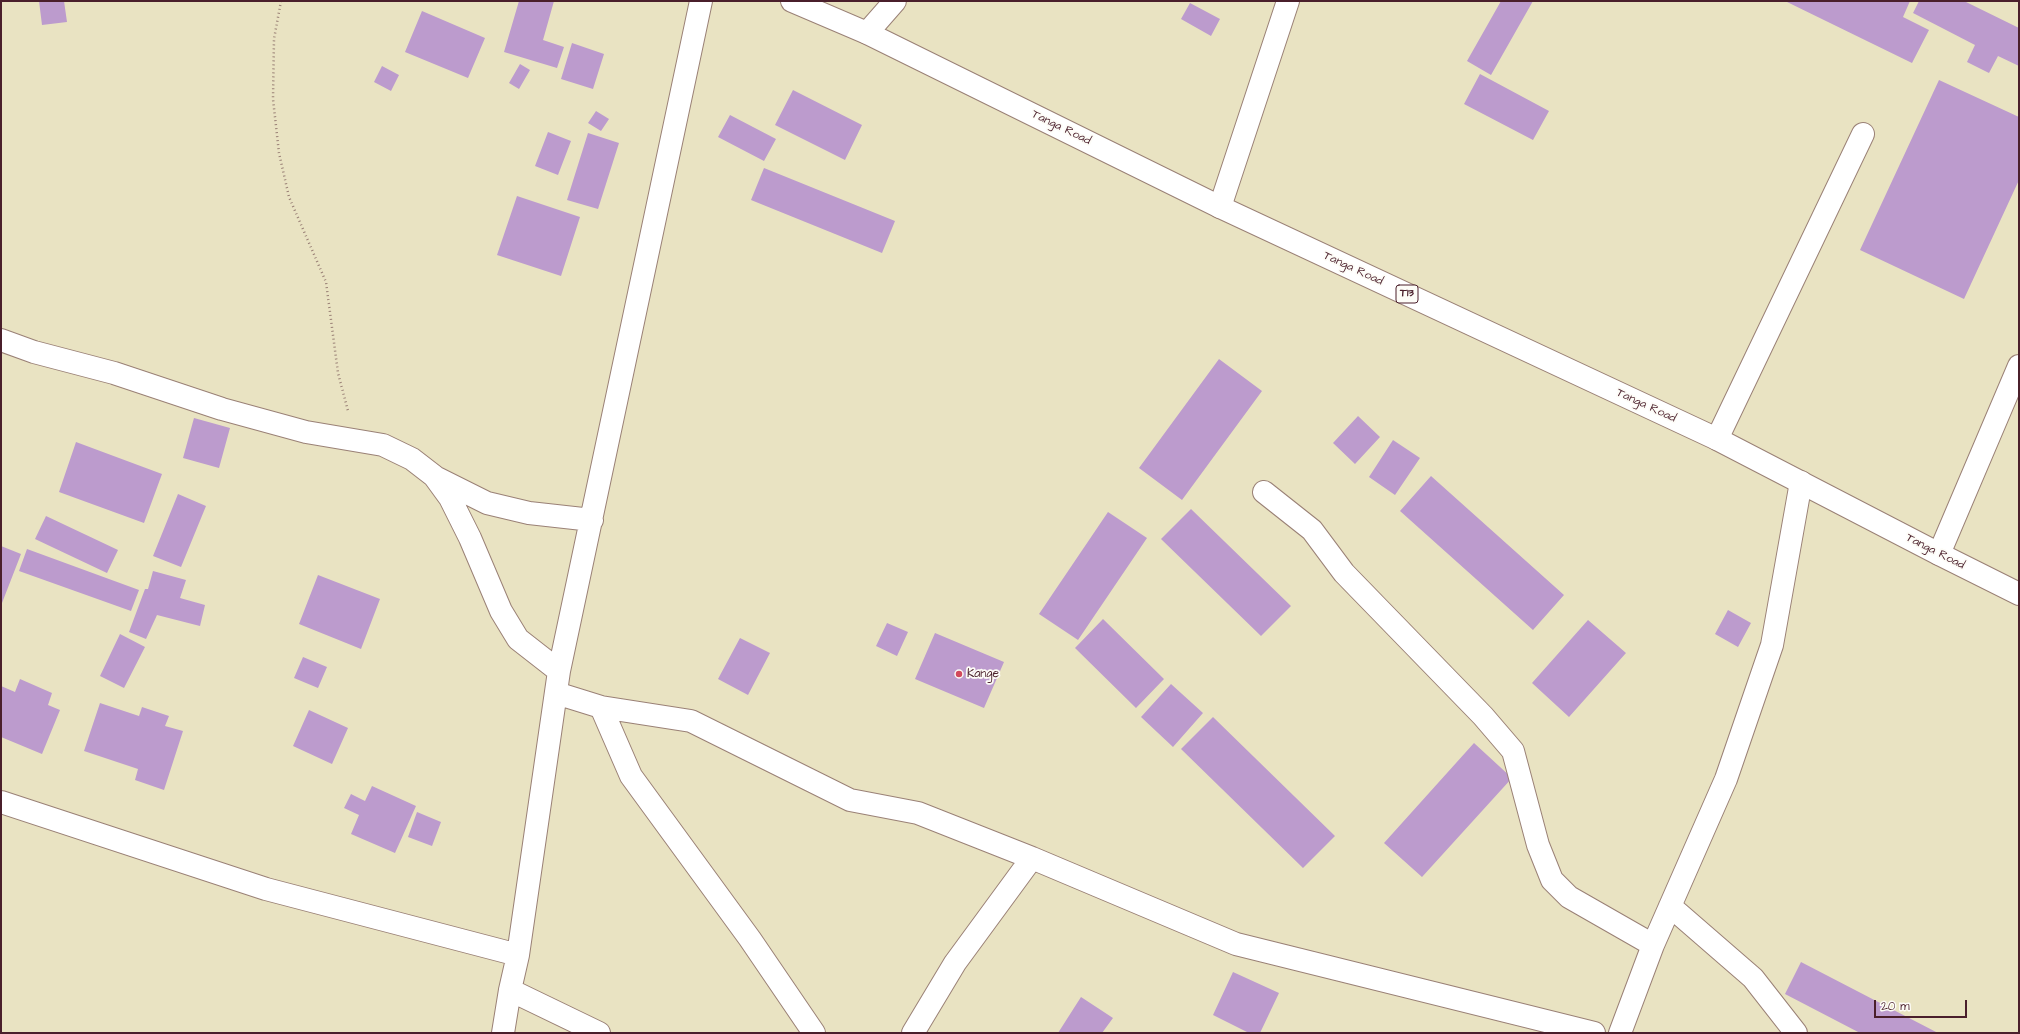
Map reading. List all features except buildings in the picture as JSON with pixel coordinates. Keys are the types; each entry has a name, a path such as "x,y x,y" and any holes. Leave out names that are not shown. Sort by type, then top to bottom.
{"main road":[{"path":"503,1033 510,990 518,955 559,671 701,1"},
{"name":"Tanga Road","path":"792,1 867,32 1220,207 1717,439 2019,594"},
{"path":"867,32 895,1"},
{"path":"1220,207 1288,1"},
{"path":"1717,439 1863,134"},
{"path":"1,340 34,352 114,373 222,409 306,432 383,445 412,459 434,476 487,503 529,513 592,520"},
{"path":"1939,554 2019,366"},
{"path":"434,476 450,498 501,611 518,639 559,671"},
{"path":"1620,1033 1670,906 1726,779 1772,645 1801,482"},
{"path":"1264,492 1312,530 1344,573 1483,716 1513,751 1538,846 1552,880 1569,897 1654,946"},
{"path":"556,693 601,707 691,721 850,800 918,813 1032,858 1236,944 1594,1033"},
{"path":"601,707 631,776 750,939 814,1033"},
{"path":"1,802 266,889 518,955"},
{"path":"913,1033 955,963 1032,858"},
{"path":"1670,906 1753,978 1796,1033"},
{"path":"510,990 599,1033"}],"path":[{"path":"281,1 274,40 273,98 279,153 289,198 326,282 338,373 356,441"}],"place":[{"name":"Kange","path":"959,674"}]}
